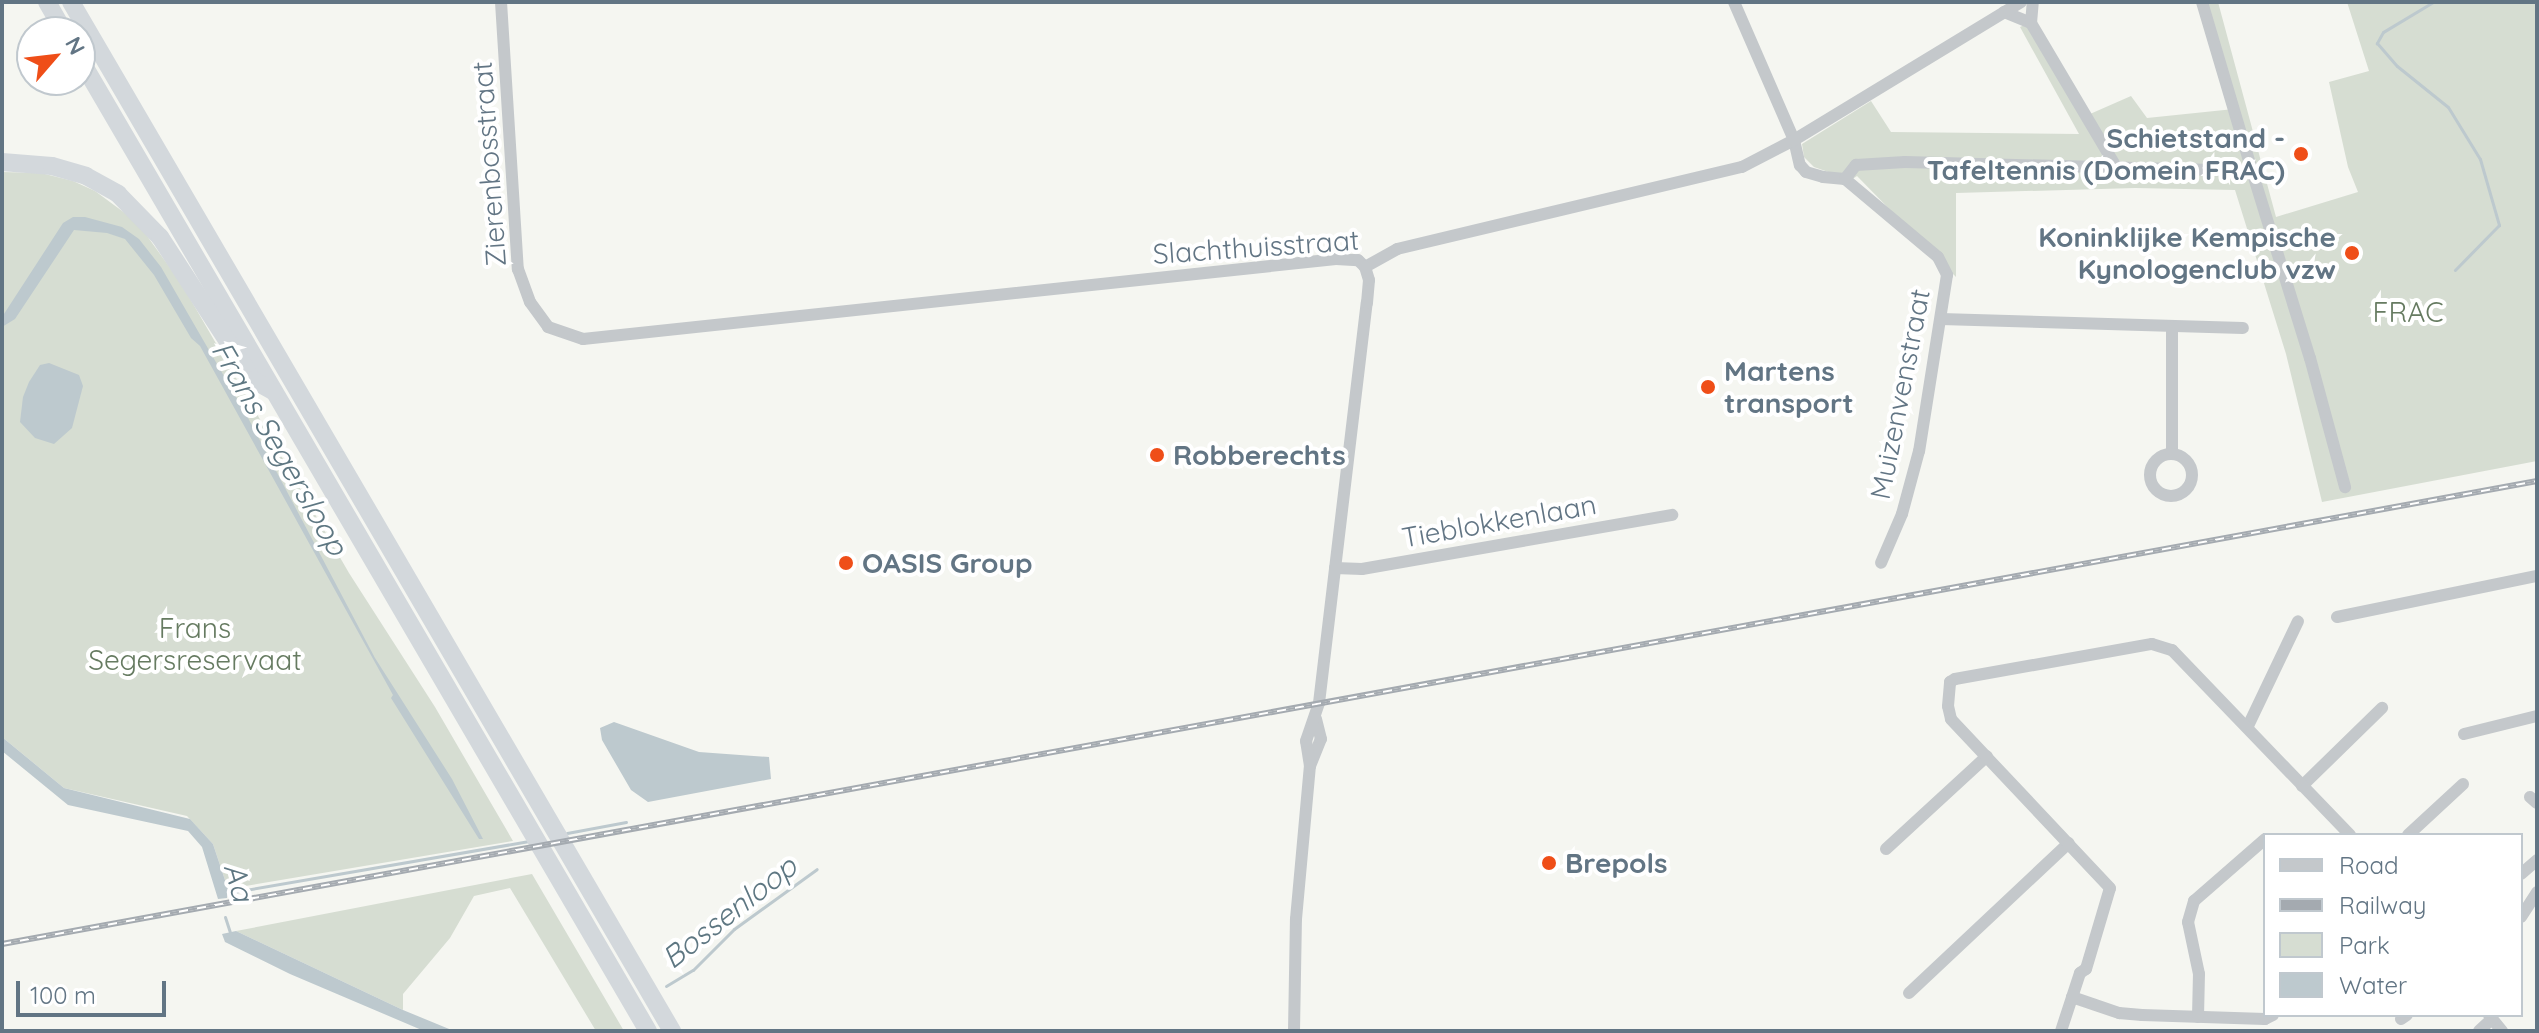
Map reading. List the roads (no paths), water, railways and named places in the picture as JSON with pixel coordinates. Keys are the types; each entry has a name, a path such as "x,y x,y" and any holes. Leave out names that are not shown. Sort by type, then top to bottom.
{"highway":[{"path":"71,2 672,1031"},
{"path":"96,86 648,1031"},
{"path":"2,162 52,166 86,176 118,194 160,237 253,380 276,392"}],"street":[{"name":"Zierenbosstraat","path":"501,2 518,269 530,302 548,327 583,339"},
{"name":"Muizenvenstraat","path":"1734,2 1794,140 1795,157 1806,172 1845,179 1938,257 1947,275 1919,451 1902,514 1881,563"},
{"name":"Slachthuisstraat","path":"583,339 1349,258 1365,267 1397,249 1742,167 1794,140 2021,2"},
{"path":"2033,2 2031,23 2116,167"},
{"path":"2202,2 2314,372 2345,487"},
{"path":"2004,12 2031,23"},
{"path":"1845,179 1856,165 1905,162 2252,171"},
{"path":"1294,1031 1296,919 1310,766 1306,741 1316,719 1335,568 1367,303 1369,280 1365,267"},
{"path":"1941,319 2243,328"},
{"path":"2172,327 2172,454"},
{"name":"Tieblokkenlaan","path":"1335,568 1362,569 1672,515"},
{"path":"2337,617 2537,576"},
{"path":"2248,726 2298,621"},
{"path":"2061,1031 2080,973 2086,969 2110,888 1949,715 1950,682 2152,644 2172,650 2185,660 2348,833"},
{"path":"2302,786 2382,708"},
{"path":"2464,734 2537,716"},
{"path":"1886,849 1987,756"},
{"path":"2410,833 2463,784"},
{"path":"2198,1017 2199,974 2188,922 2194,901 2263,841"},
{"path":"1909,993 2069,843"},
{"path":"2523,914 2537,892"},
{"path":"2072,997 2119,1013 2269,1017"},
{"path":"2479,1031 2490,1017 2502,1031"}],"water":[{"path":"73,217 122,227 139,239 161,267 247,416 375,658 452,779 483,839 479,839 391,698 393,695 200,346 191,338 154,275 125,239 107,233 74,230 15,319 2,327 2,317 63,223"},
{"path":"49,363 79,375 83,386 72,428 54,444 35,438 20,422 23,397 29,382 40,365"},
{"path":"614,722 699,752 769,757 771,779 648,802 631,790 602,740 600,728"},
{"path":"2,737 64,788 190,819 213,844 228,889 227,898 218,899 202,847 188,831 68,805 2,751"},
{"path":"236,931 454,1031 424,1031 290,974 225,942 222,934"}],"waterway":[{"name":"Bossenloop","path":"2433,2 2383,32 2377,43 2397,66 2448,107 2480,159 2499,225 2455,270"},
{"path":"567,833 626,822"},
{"path":"228,893 528,841"},
{"name":"Bossenloop","path":"666,986 693,970 734,929 817,869"},
{"name":"Aa","path":"225,917 231,936"}],"railway":[{"path":"2,944 2537,481"}],"place":[{"name":"Schietstand - Tafeltennis (Domein FRAC)","path":"2301,154"},
{"name":"Koninklijke Kempische Kynologenclub vzw","path":"2352,253"},
{"name":"Martens transport","path":"1708,387"},
{"name":"Robberechts","path":"1157,455"},
{"name":"OASIS Group","path":"846,563"},
{"name":"Brepols","path":"1549,863"}],"park label":[{"name":"FRAC","path":"2408,312"},
{"name":"Frans Segersreservaat","path":"195,644"}],"water label":[{"name":"Frans Segersloop","path":"280,448"}]}
